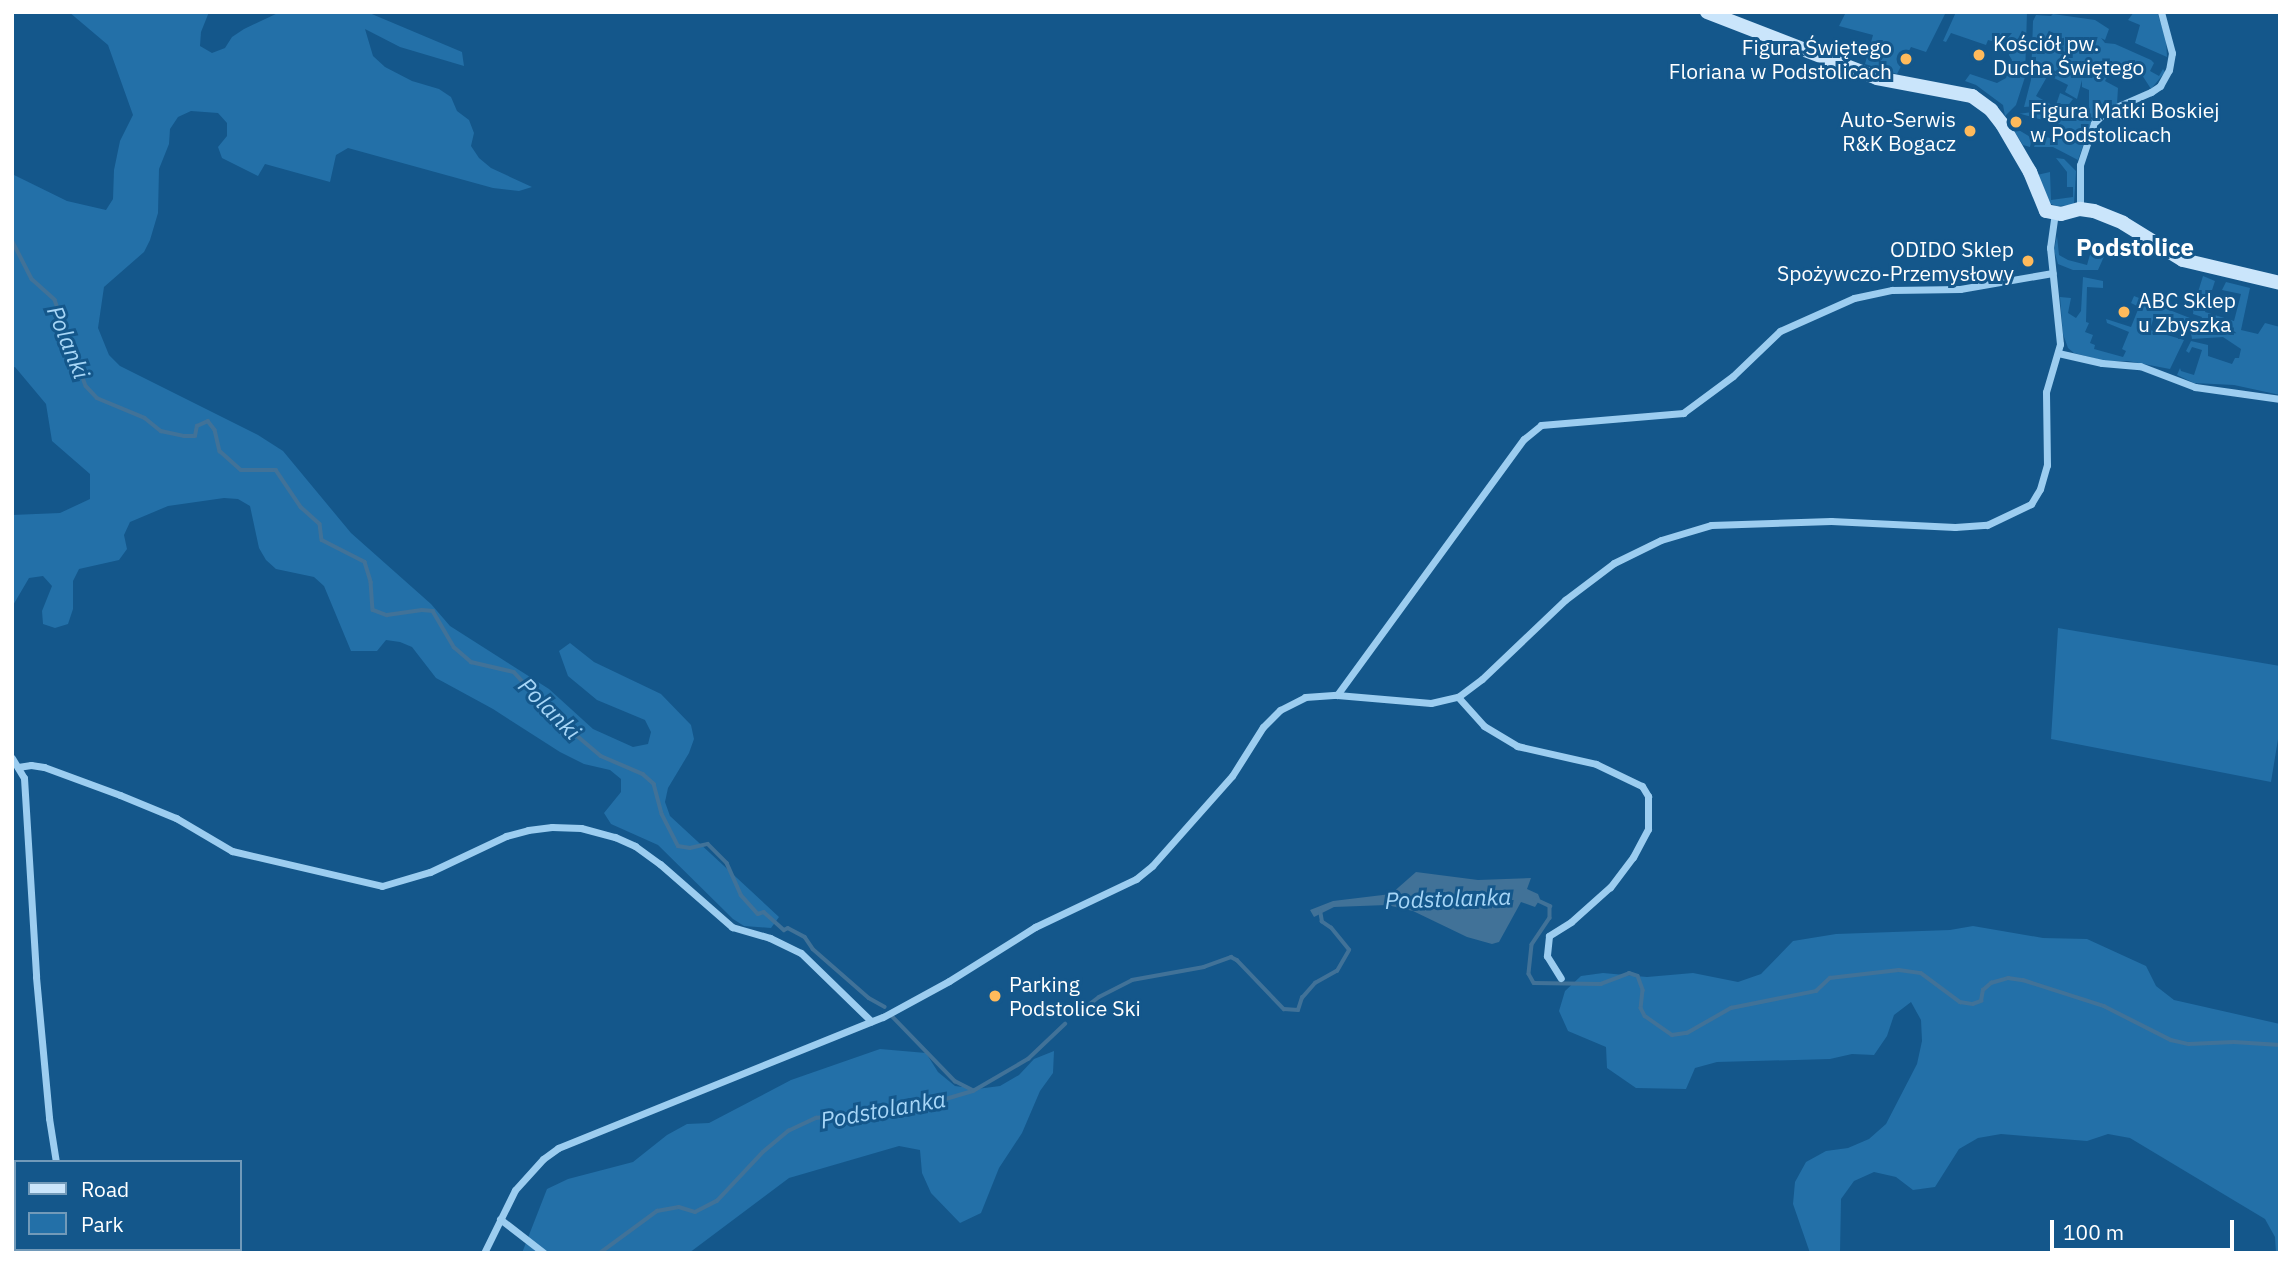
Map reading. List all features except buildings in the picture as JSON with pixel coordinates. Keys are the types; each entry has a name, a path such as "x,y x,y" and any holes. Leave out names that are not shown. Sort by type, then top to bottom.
{"street":[{"path":"1707,12 1877,78 1972,96 1991,110 2001,124 2030,172 2044,209 2055,214 2080,209 2103,213 2183,260 2280,283"},
{"path":"2080,209 2080,165 2094,123 2105,113 2160,86 2169,70 2172,52 2161,12"},
{"path":"484,1253 514,1190 558,1148 871,1021 949,981 1035,927 1136,879 1153,866 1232,776 1263,727 1280,710 1305,697 1337,695 1431,703 1458,697 1482,679 1565,600 1614,563 1661,540 1711,525 1770,521 1955,527 1987,525 2031,504 2040,489 2047,465 2046,392 2060,340 2050,248 2055,214"},
{"path":"1337,695 1524,439 1541,425 1683,413 1733,376 1780,331 1854,298 1892,290 1960,289 2053,273"},
{"path":"2058,353 2102,363 2140,366 2195,387 2280,400"},
{"path":"1458,697 1484,726 1517,746 1596,764 1642,786 1648,796 1648,829 1633,857 1610,887 1571,922 1549,936 1547,956 1561,978"},
{"path":"12,758 24,778 37,990 56,1160"},
{"path":"18,767 44,767 120,795 176,818 232,851 382,886 430,872 506,836 528,830 581,828 615,837 635,846 660,864 732,927 770,938 801,953 871,1021"},
{"path":"500,1219 544,1253"}],"green space":[{"path":"69,12 209,12 201,32 200,46 212,53 225,48 232,37 244,29 280,12 367,12 462,52 464,66 400,47 365,29 373,56 385,67 412,81 439,89 451,97 457,111 469,120 474,133 471,146 479,158 491,168 532,187 519,191 493,188 348,148 336,155 330,182 265,164 258,176 222,158 218,147 227,136 227,123 218,113 191,111 178,117 170,129 169,144 159,169 158,213 150,240 144,252 104,287 98,328 109,355 120,366 258,435 283,451 351,533 431,604 450,626 549,689 593,729 633,747 648,744 651,732 645,720 597,700 568,676 559,651 570,643 594,662 661,694 691,725 694,739 689,753 668,788 665,802 670,816 779,917 771,928 744,926 733,919 658,845 611,824 604,813 621,792 621,779 610,770 584,764 560,752 493,709 436,678 412,647 386,640 377,651 351,651 324,586 314,577 276,569 266,560 259,548 250,506 238,499 224,498 168,506 130,522 124,535 127,549 119,560 79,569 73,581 73,609 68,624 55,628 43,624 42,611 52,586 43,576 29,578 12,607 12,515 60,513 90,499 90,474 52,441 46,404 15,367 12,368 12,174 67,201 106,210 113,199 114,170 120,141 133,115 108,45"},
{"path":"1846,12 1946,12 1926,52 1911,47 1897,74 1865,64 1873,35 1839,26"},
{"path":"1956,12 2027,12 2025,77 2016,105 2005,116 2003,105 1976,85 1965,81 1970,74 1997,83 2006,78 2012,60 2009,55 2011,47 1988,40 1986,45 1951,33 1946,42 1943,41"},
{"path":"2134,12 2157,12 2166,39 2167,57 2135,43 2140,25 2128,20"},
{"path":"2053,14 2095,20 2109,29 2105,40 2101,38 2105,43 2115,44 2151,60 2154,63 2150,71 2159,76 2163,69 2165,72 2151,89 2142,75 2145,68 2135,65 2133,70 2115,63 2105,81 2118,88 2117,104 2102,111 2092,120 2078,160 2053,147 2034,147 2038,135 2050,138 2054,123 2021,114 2017,129 2032,138 2030,147 2023,145 2011,126 2018,114 2040,111 2051,112 2050,119 2060,122 2062,115 2055,108 2060,93 2073,99 2066,108 2068,112 2083,117 2085,113 2089,114 2089,90 2082,87 2082,80 2077,99 2065,92 2068,85 2048,75 2036,96 2052,105 2024,107 2031,80 2033,21 2036,15"},
{"path":"2056,158 2064,159 2076,171 2074,205 2057,206 2048,203 2037,175 2050,172 2051,200 2073,197 2073,187 2067,187 2067,172"},
{"path":"2057,236 2059,255 2068,260 2087,265 2091,251 2106,252 2098,270 2073,270 2058,264 2054,250"},
{"path":"2203,276 2215,281 2205,312 2234,321 2241,294 2222,290 2226,282 2250,288 2241,330 2258,334 2265,323 2280,327 2280,395 2234,385 2194,383 2177,375 2180,368 2181,371 2194,375 2202,350 2192,347 2189,353 2186,351 2191,341 2208,345 2208,356 2232,364 2235,358 2239,358 2241,349 2223,337 2192,339 2190,328 2154,316 2150,330 2184,340 2170,369 2128,361 2105,361 2074,353 2068,348 2063,334 2060,297 2071,298 2068,313 2076,318 2081,311 2083,277 2103,281 2103,288 2087,287 2086,322 2089,323 2085,332 2093,335 2090,343 2095,345 2094,349 2123,357 2126,351 2122,349 2129,332 2107,323 2106,319 2131,327 2139,307 2131,303 2134,296 2200,322 2202,317 2193,314"},
{"path":"2058,628 2280,666 2280,727 2271,782 2051,739"},
{"path":"1973,926 2043,938 2087,939 2146,966 2156,986 2174,1000 2280,1024 2280,1253 2276,1253 2275,1237 2265,1219 2130,1138 2108,1134 2087,1141 2001,1134 1978,1138 1959,1149 1935,1187 1913,1190 1896,1177 1874,1172 1854,1181 1841,1199 1840,1253 1810,1253 1793,1204 1795,1182 1806,1162 1826,1151 1848,1148 1869,1139 1886,1124 1917,1064 1922,1041 1921,1020 1911,1002 1894,1015 1887,1036 1874,1055 1717,1062 1695,1068 1686,1089 1636,1088 1607,1068 1606,1047 1568,1031 1559,1011 1565,991 1581,976 1603,973 1647,977 1693,973 1738,982 1761,974 1793,941 1836,934 1950,930"},
{"path":"880,1049 926,1053 938,1072 955,1086 977,1089 1000,1086 1019,1075 1034,1059 1054,1051 1053,1073 1040,1091 1022,1133 999,1168 981,1213 960,1223 931,1193 922,1173 920,1150 899,1146 789,1178 689,1253 522,1253 547,1189 568,1179 633,1162 667,1135 687,1124 709,1123 791,1080"}],"water":[{"path":"1416,872 1478,880 1531,878 1527,889 1538,894 1540,899 1535,907 1521,902 1499,942 1492,944 1467,937 1413,911 1387,905 1334,907 1314,917 1310,910 1333,901 1391,894"}],"waterway":[{"name":"Polanki","path":"12,240 32,279 55,300 86,386 97,398 145,418 161,431 184,436 195,436 197,426 208,421 215,430 220,451 241,470 276,470 301,507 320,524 322,540 365,562 371,582 373,610 387,615 433,611 454,647 471,662 514,672 555,717 601,756 643,774 654,784 662,814 678,846 690,848 708,844 727,863 741,895 758,914 764,912 784,930 788,928 805,937 813,949 869,998 885,1007"},
{"name":"Podstolanka","path":"1535,899 1550,906 1550,918 1532,945 1529,974 1534,983 1601,984 1629,973 1638,976 1643,990 1641,1008 1645,1016 1672,1035 1687,1033 1731,1008 1816,991 1830,978 1899,970 1921,973 1960,1002 1973,1004 1981,1001 1983,990 1991,983 2008,978 2023,980 2104,1006 2171,1040 2189,1044 2234,1042 2280,1045"},
{"name":"Podstolanka","path":"1076,1015 1099,997 1132,980 1204,967 1231,957 1284,1009 1298,1010 1302,998 1315,983 1337,971 1349,950 1331,928 1322,922 1320,911"},
{"name":"Polanki","path":"892,1016 955,1081 973,1090"},
{"name":"Podstolanka","path":"600,1253 657,1211 679,1207 695,1212 717,1201 763,1152 788,1131 816,1118 929,1104 973,1091 1028,1059 1065,1024"}],"place":[{"name":"Kościół pw. Ducha Świętego","path":"1979,55"},
{"name":"Figura Świętego Floriana w Podstolicach","path":"1906,59"},
{"name":"Figura Matki Boskiej w Podstolicach","path":"2016,122"},
{"name":"Auto-Serwis R&K Bogacz","path":"1970,131"},
{"name":"ODIDO Sklep Spożywczo-Przemysłowy","path":"2028,261"},
{"name":"ABC Sklep u Zbyszka","path":"2124,312"},
{"name":"Parking Podstolice Ski","path":"995,996"}],"district":[{"name":"Podstolice","path":"2135,248"}]}
